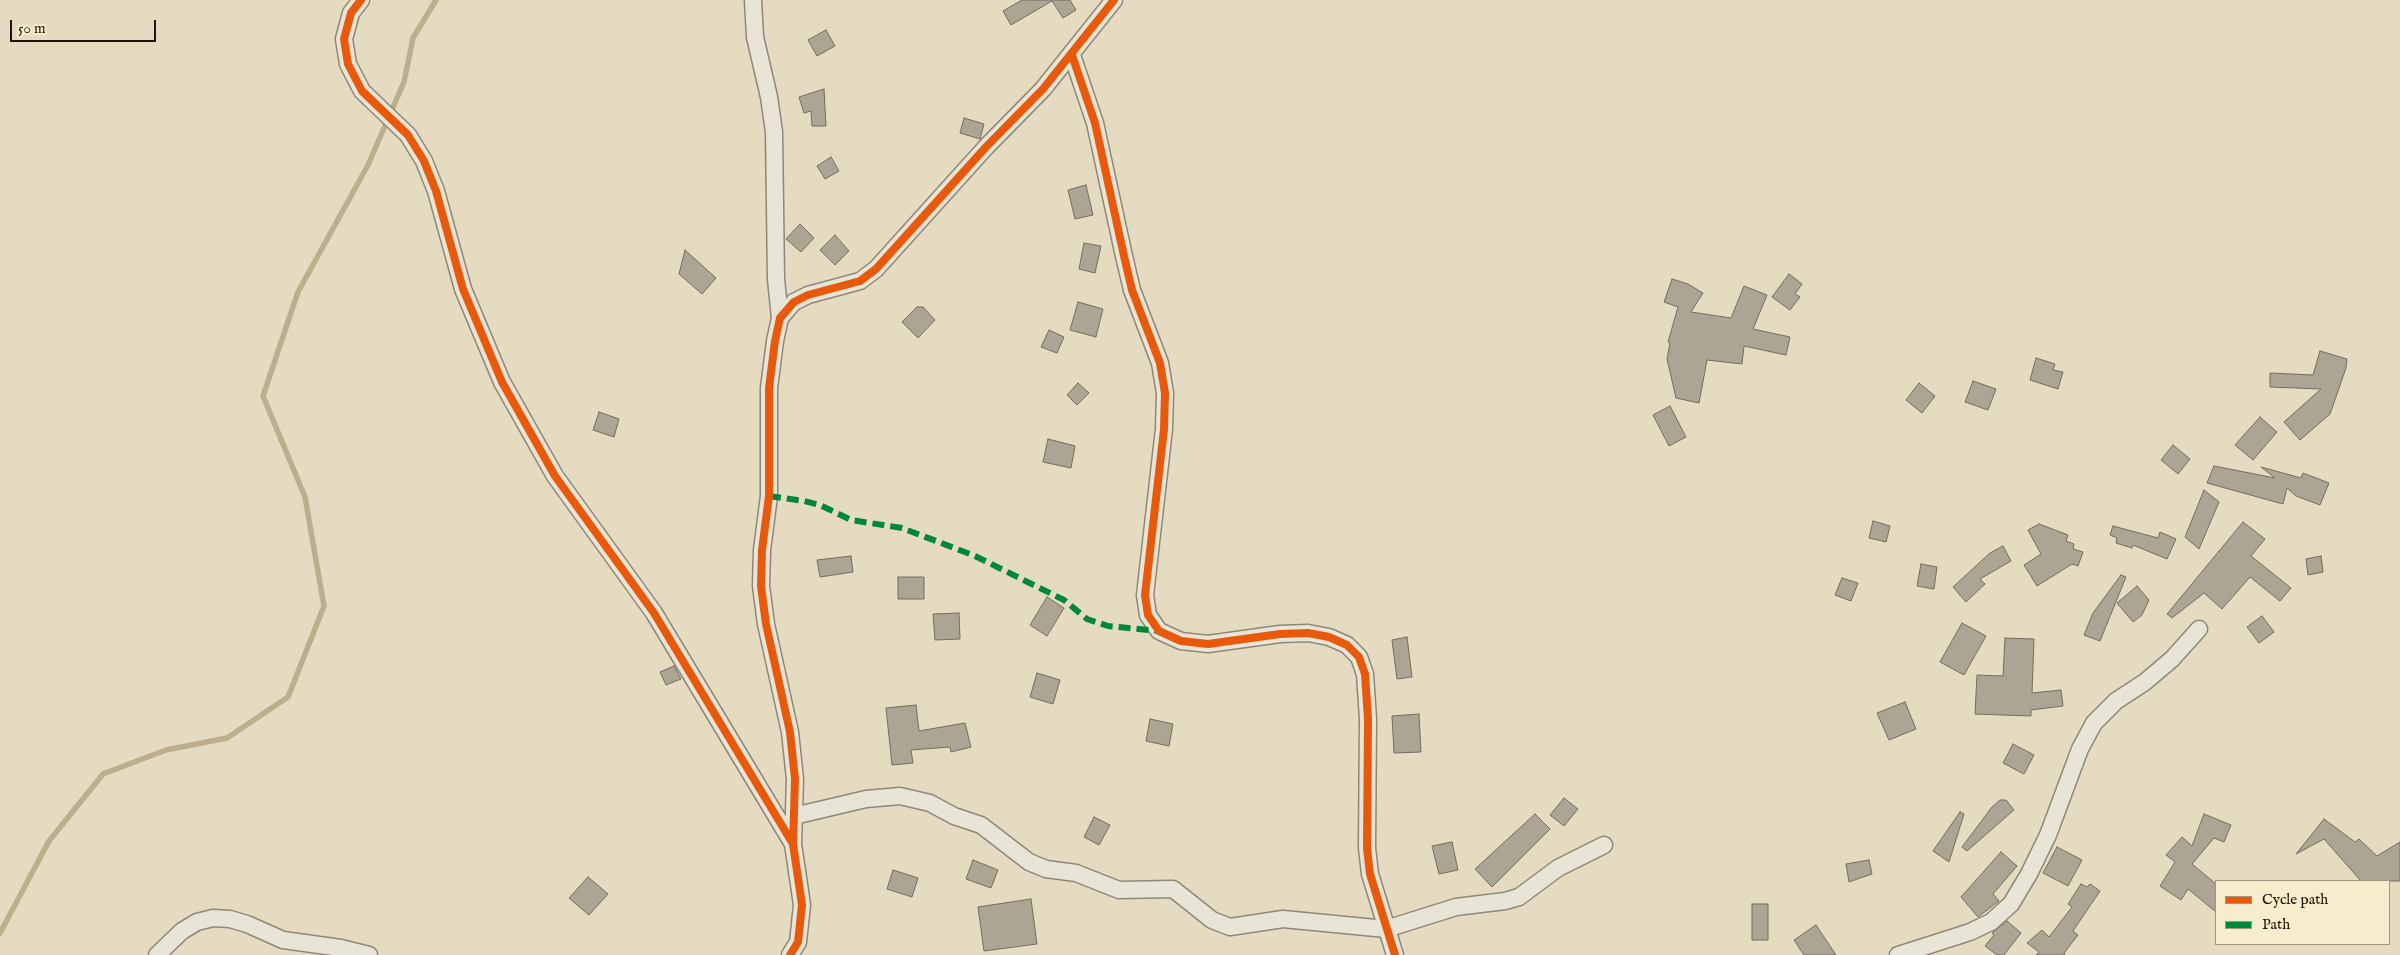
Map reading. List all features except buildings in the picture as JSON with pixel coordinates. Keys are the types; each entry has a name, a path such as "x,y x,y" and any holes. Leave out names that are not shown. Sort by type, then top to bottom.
{"street":[{"path":"361,0 351,13 344,39 348,64 362,91 408,135 424,161 436,191 463,289 502,382 555,476 654,613 793,844"},
{"path":"753,0 755,37 769,97 774,132 776,279 780,318 769,388 769,496 762,550 761,586 766,624 790,732 795,779 793,844 802,905 798,942 790,955"},
{"path":"780,318 794,302 808,295 860,281 876,269 986,147 1043,89 1114,0"},
{"path":"1072,54 1096,123 1132,290 1160,363 1165,392 1164,429 1145,596 1148,615 1159,632 1181,641 1208,644 1280,634 1308,634 1329,637 1347,645 1359,657 1365,674 1368,719 1368,857 1370,874 1395,955"},
{"path":"1898,955 1970,932 1991,922 2011,904 2029,874 2048,835 2080,750 2094,723 2116,701 2145,682 2172,659 2199,629"},
{"path":"794,816 866,799 900,796 930,803 954,816 981,825 1029,862 1046,869 1076,873 1119,890 1173,889 1212,920 1222,925 1239,926 1283,919 1386,929 1456,907 1505,901 1519,897 1558,868 1604,845"},
{"path":"158,955 182,931 197,922 213,918 230,919 247,924 283,940 342,948 369,955"}],"waterway":[{"path":"0,933 49,841 103,774 166,750 227,738 288,697 324,606 305,497 263,396 298,292 368,165 404,82 413,38 436,0"}],"marked path":[{"path":"769,496 820,505 851,520 902,528 975,556 1064,600 1087,619 1108,626 1159,631"}],"cycle path":[{"path":"361,0 351,13 344,39 348,64 362,91 408,135 424,161 436,191 463,289 502,382 555,476 654,613 793,844"},
{"path":"790,955 798,942 802,905 793,844 795,779 790,732 766,624 761,586 762,550 769,496 769,388 780,318 794,302 808,295 860,281 876,269 986,147 1043,89 1114,0"},
{"path":"1072,55 1095,123 1132,290 1160,363 1165,393 1164,429 1145,595 1148,615 1159,631 1181,641 1208,644 1280,634 1308,633 1329,637 1347,645 1359,657 1365,674 1368,719 1367,848 1370,874 1395,955"}]}
